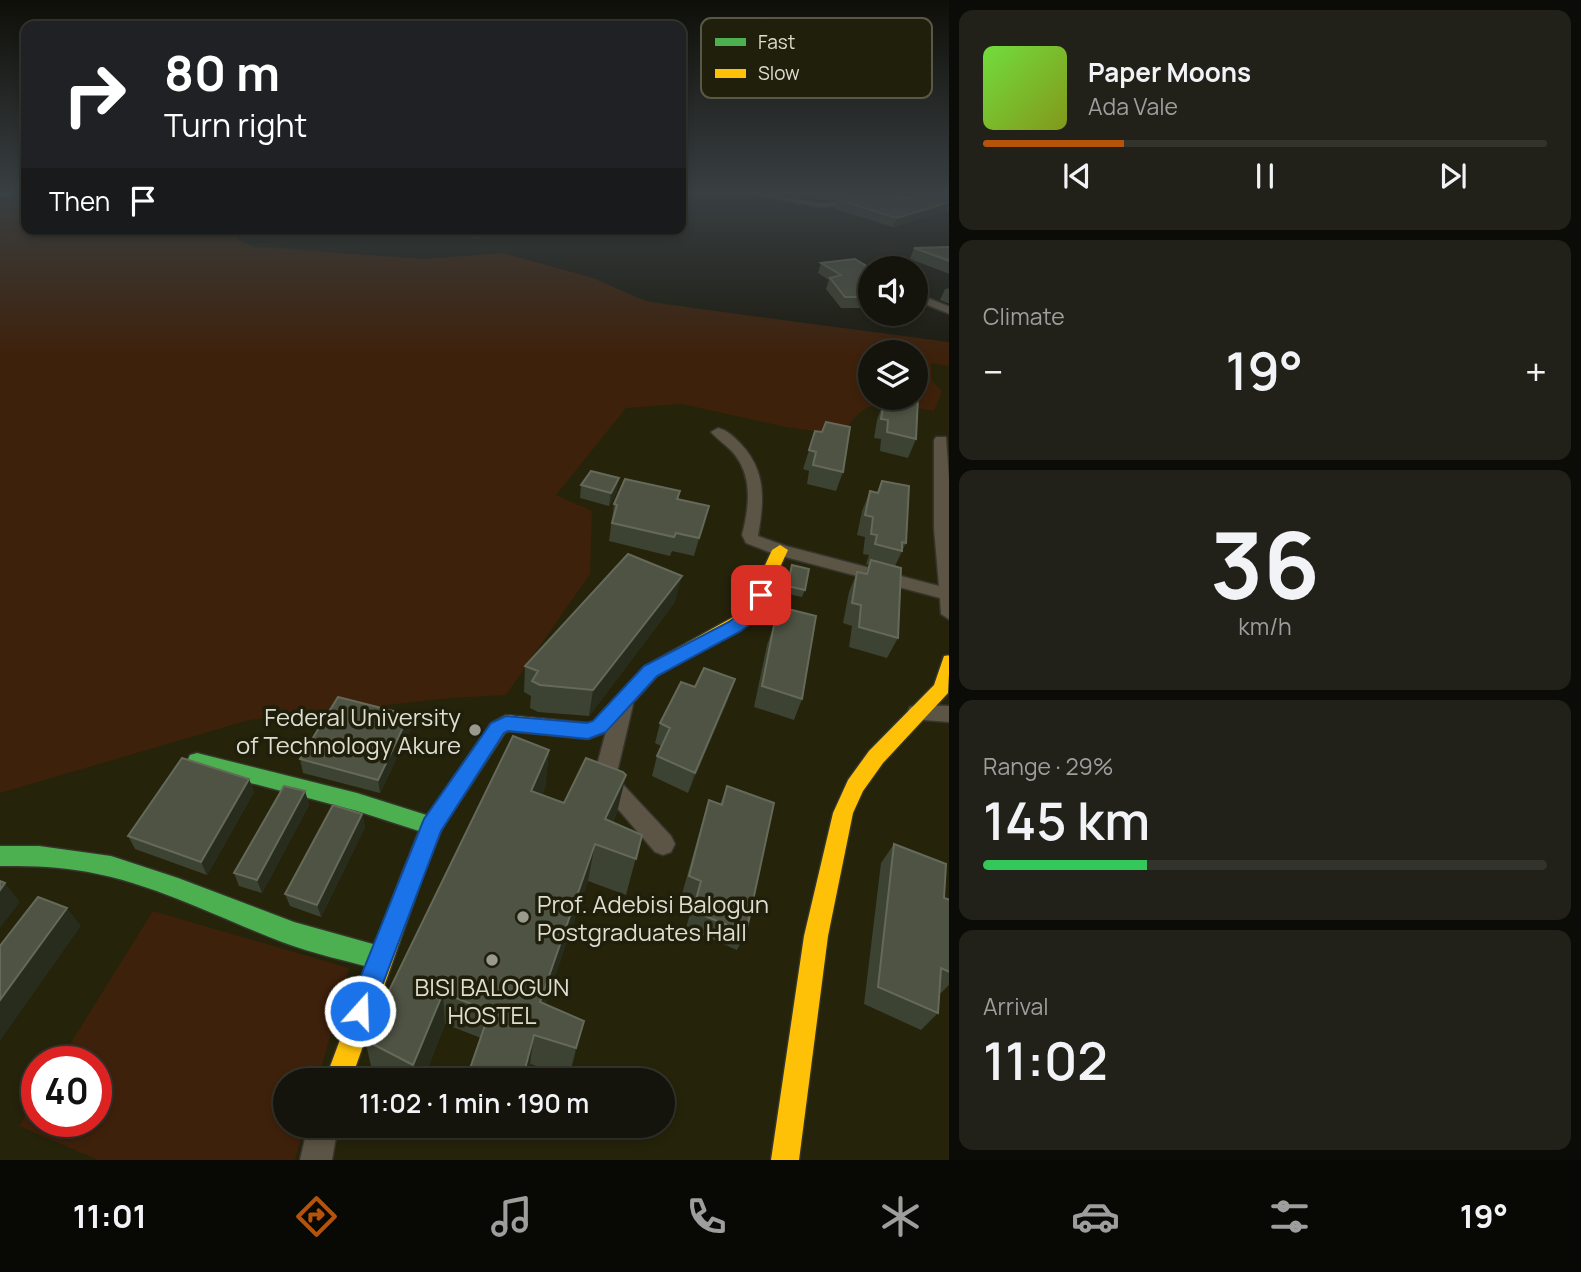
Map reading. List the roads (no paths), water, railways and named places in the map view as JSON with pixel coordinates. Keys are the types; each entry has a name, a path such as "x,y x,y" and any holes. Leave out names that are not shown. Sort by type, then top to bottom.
{"main road":[{"path":"342,1068 380,958 432,826 498,728 506,723 588,731 600,727 651,671 714,638 750,615 780,550"},
{"path":"785,1160 816,936 843,813 855,786 876,757 942,688 949,661"},
{"path":"197,761 357,803 432,826"},
{"path":"0,856 27,852 108,864 166,882 285,931 380,958"}],"street":[{"path":"928,302 949,311"},
{"path":"719,432 733,441 755,481 759,499 750,535 752,539 780,550 947,594"},
{"path":"942,440 942,530 949,614"},
{"path":"625,698 604,780 663,844"},
{"path":"917,713 949,714"},
{"path":"316,1160 320,1138"}],"place":[{"name":"Federal University of Technology Akure","path":"475,730"},
{"name":"Prof. Adebisi Balogun Postgraduates Hall","path":"523,917"},
{"name":"BISI BALOGUN HOSTEL","path":"492,960"}]}
